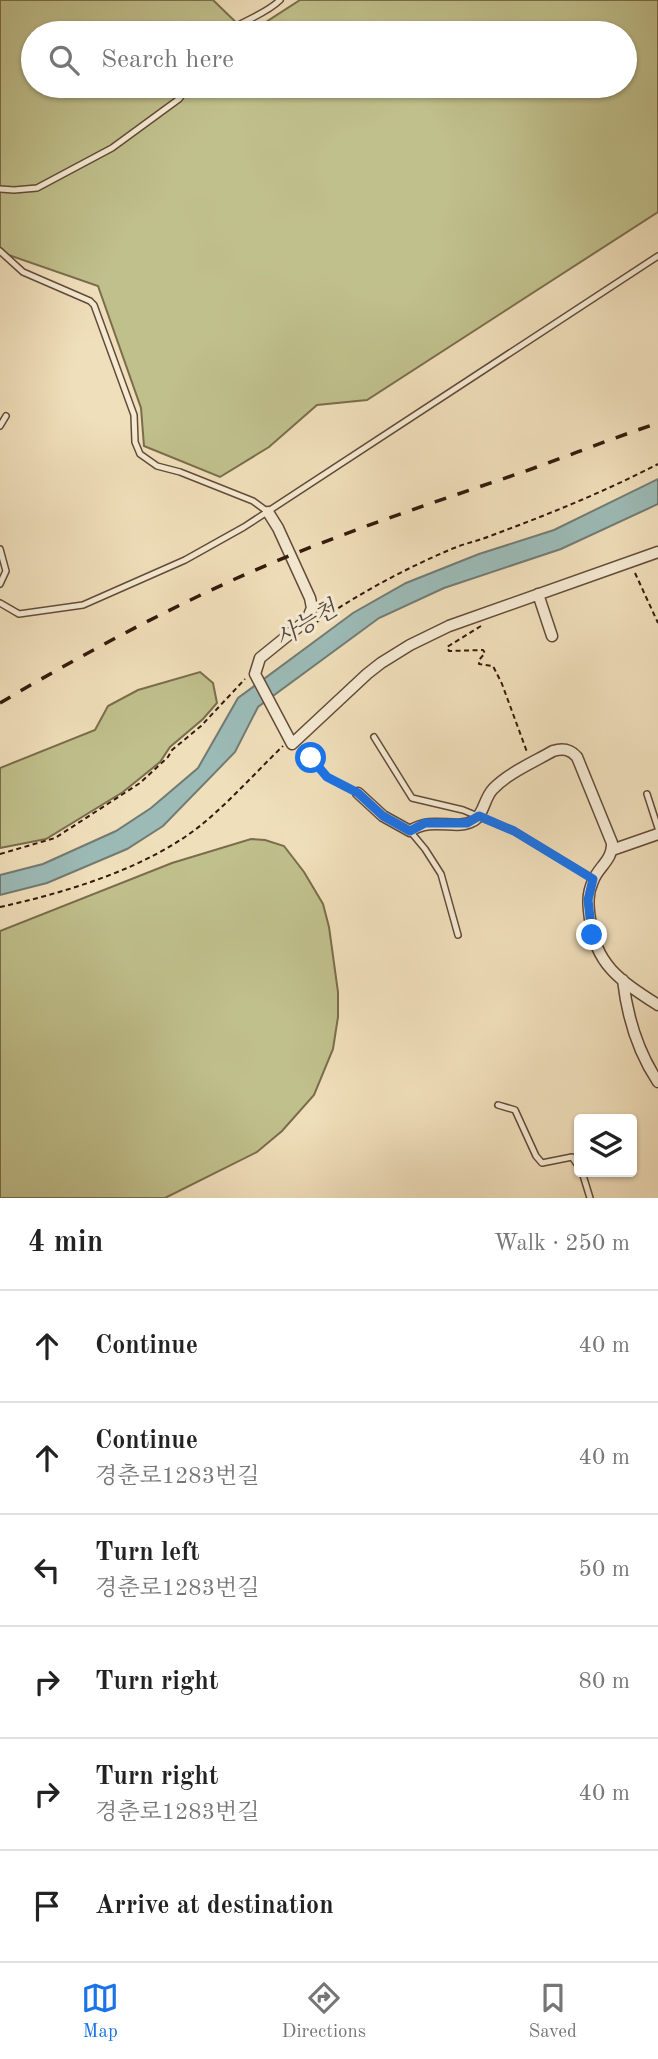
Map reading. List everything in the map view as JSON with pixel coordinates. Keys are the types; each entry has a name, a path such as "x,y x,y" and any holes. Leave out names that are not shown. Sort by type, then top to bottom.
{"street":[{"path":"268,512 289,551 312,608 307,620 260,658 257,670 292,744 381,663 432,634 477,615 658,552"},
{"path":"538,594 552,636"},
{"path":"358,793 383,816 410,831 425,823 467,823 479,816 491,790 560,748 573,752 577,757 612,850"},
{"path":"658,834 612,850 593,879 588,900 596,950 609,969 658,1005"},
{"path":"623,980 631,1021 641,1050 658,1082"}],"lane":[{"path":"243,21 274,6 280,0"},
{"path":"0,189 37,188 112,148 180,98"},
{"path":"0,251 23,272 94,305 134,415 135,442 140,454 157,466 180,472 253,501 268,512"},
{"path":"0,603 19,614 83,605 185,560 268,512 658,256"},
{"path":"0,426 6,416"},
{"path":"0,549 6,571 0,584"},
{"path":"374,737 412,798 479,816 514,831 593,879"},
{"path":"647,794 658,828"},
{"path":"410,831 441,874 457,935"},
{"path":"498,1105 515,1110 536,1156 542,1163 572,1157 574,1160"},
{"path":"584,1177 590,1198"}],"path":[{"path":"308,628 350,600 412,567 620,483 658,464"},
{"path":"631,562 658,623"},
{"path":"477,615 481,627 446,647 449,651 482,650 485,653 479,664 493,666 531,764"},
{"path":"0,854 55,838 139,783 257,670"},
{"path":"292,744 311,758 327,777 358,793"}],"green space":[{"path":"0,0 213,0 235,21 21,21 21,98 637,98 637,21 268,21 300,0 658,0 658,212 367,400 317,405 269,447 220,477 144,446 141,408 98,286 0,252"},
{"path":"200,672 213,683 217,703 203,719 170,747 160,762 123,792 46,839 0,848 0,768 95,730 108,706 138,690"},
{"path":"251,839 284,846 323,904 329,927 338,992 338,1017 333,1049 314,1095 282,1131 257,1152 165,1198 0,1198 0,931 172,863"}],"water":[{"path":"658,479 658,504 561,549 444,588 379,618 258,707 235,752 163,826 127,849 47,883 0,895 0,875 43,864 116,831 151,808 198,768 238,698 353,613 406,583 479,554 554,530"}],"railway":[{"path":"0,703 145,623 270,564 377,522 658,423"}],"route":[{"path":"311,758 327,777 358,793 383,816 410,831 425,823 467,823 479,816 514,831 593,879 588,900 592,935"}],"water label":[{"name":"사능천","path":"306,623"}]}
